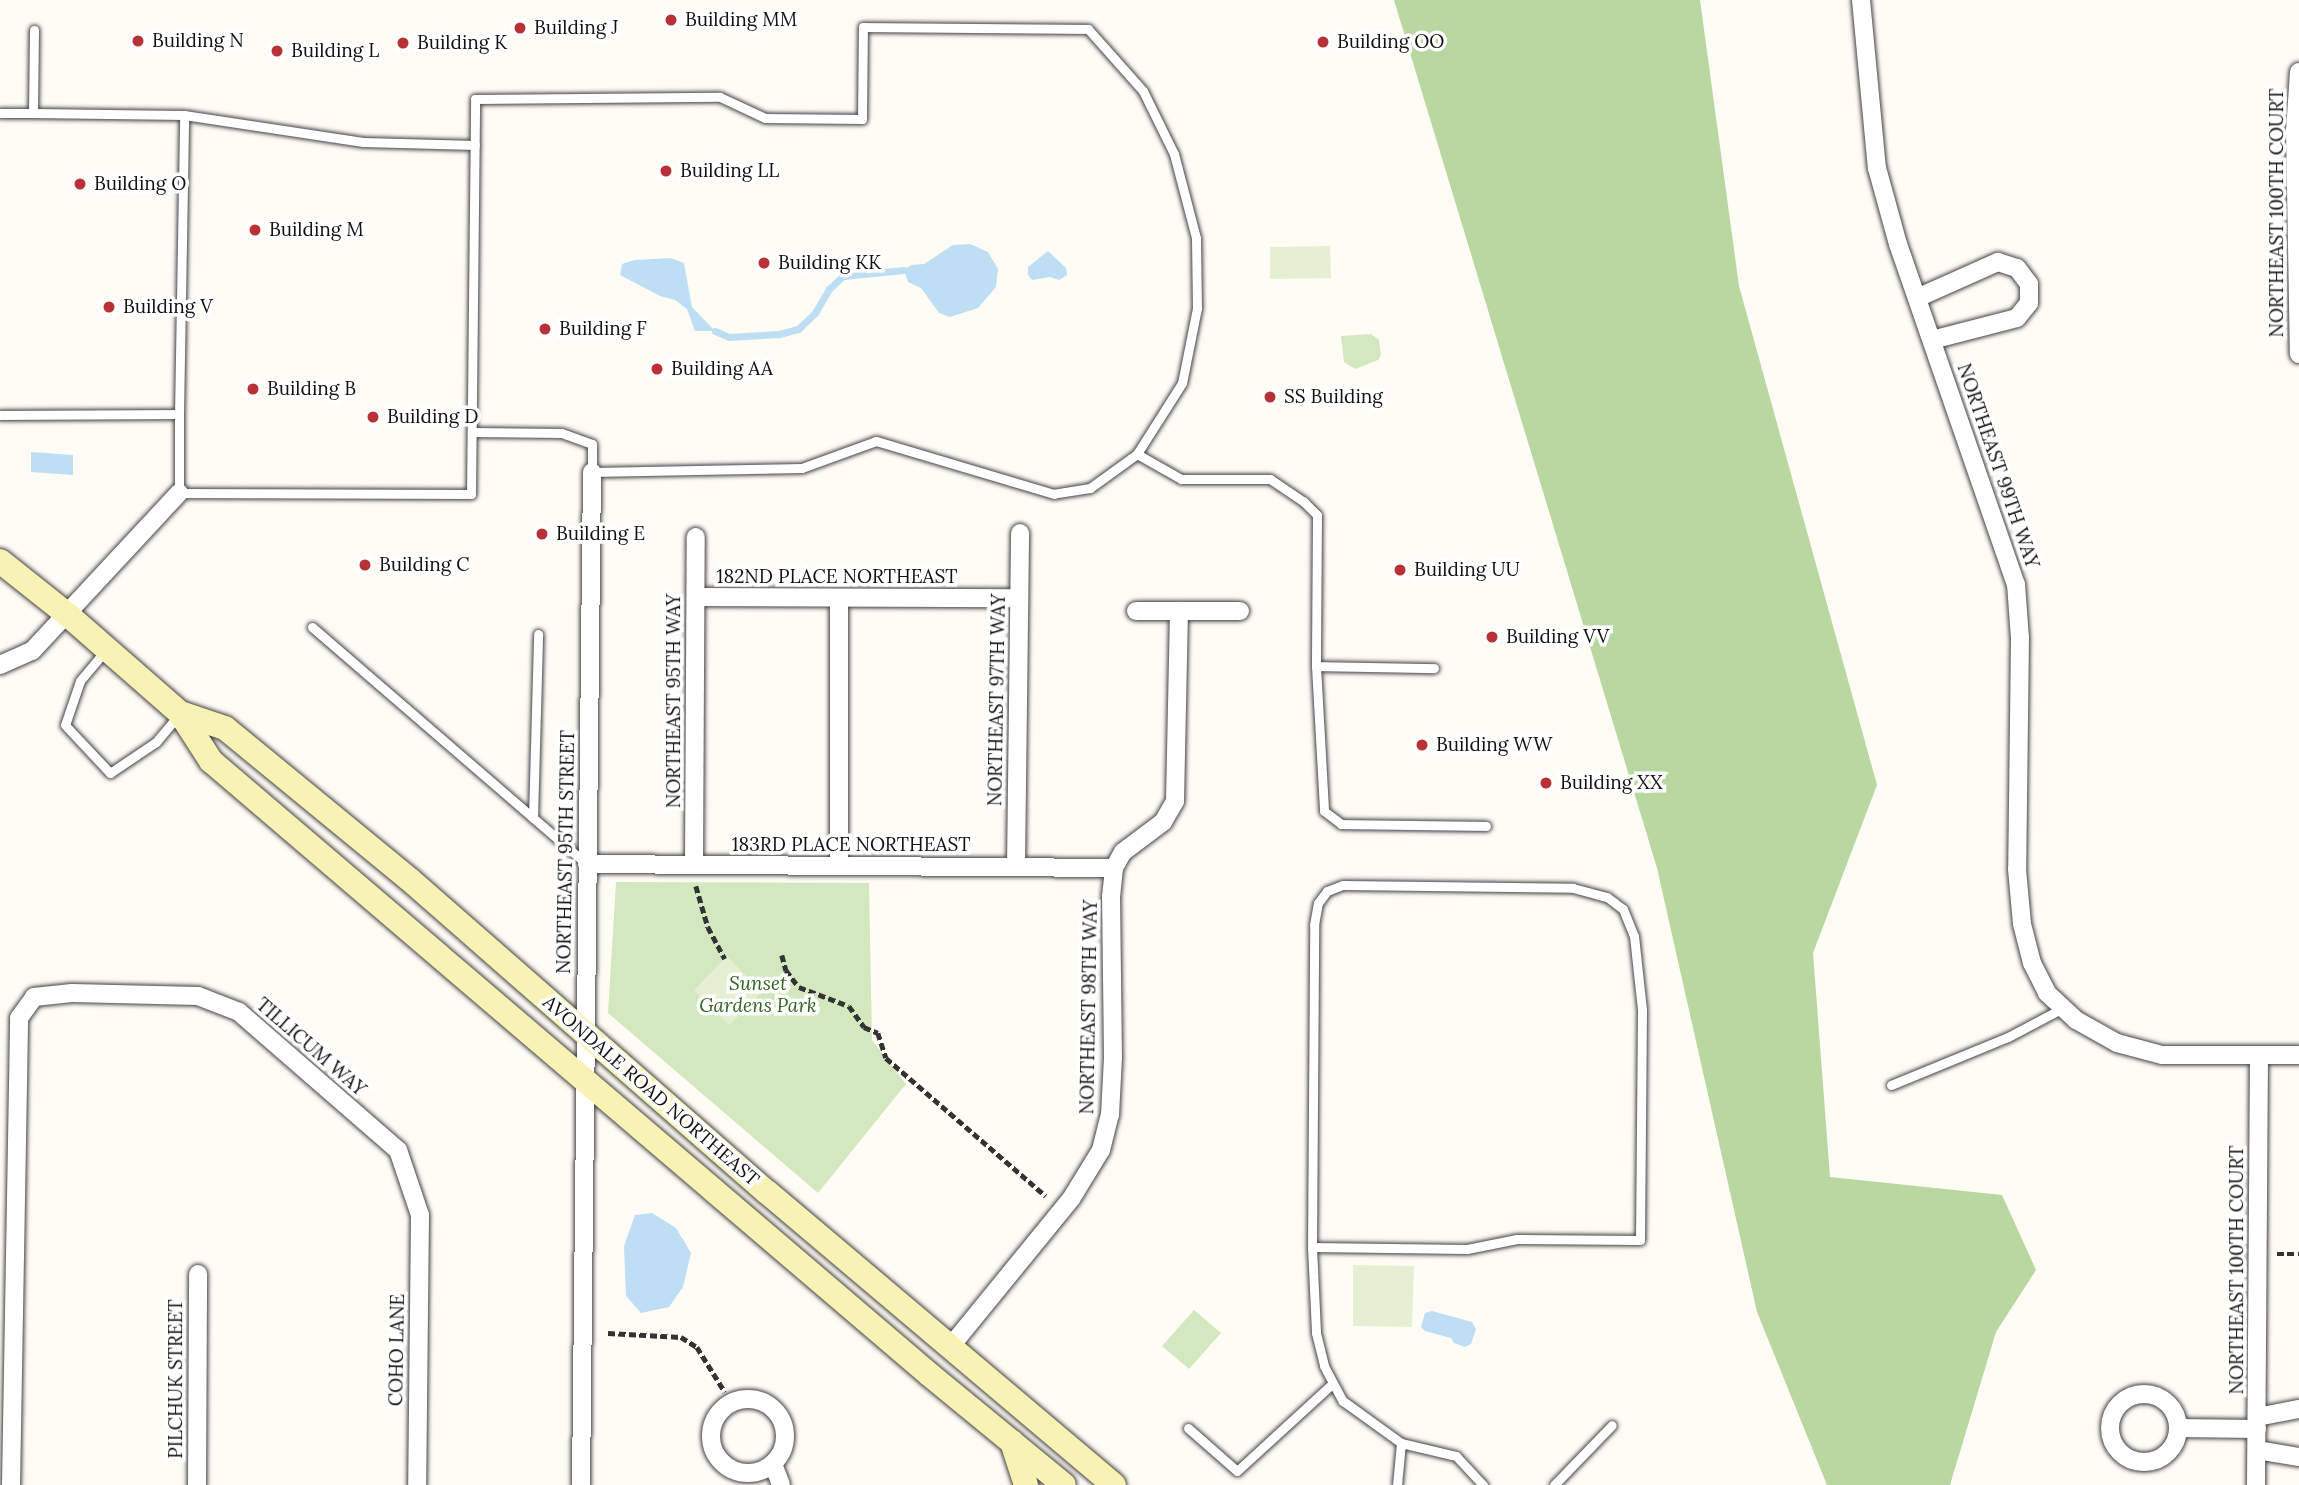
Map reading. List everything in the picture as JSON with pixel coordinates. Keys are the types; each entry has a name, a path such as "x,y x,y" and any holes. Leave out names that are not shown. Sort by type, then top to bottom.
{"main road":[{"name":"AVONDALE ROAD NORTHEAST","path":"0,561 68,615 180,713 211,761 1064,1485"},
{"name":"AVONDALE ROAD NORTHEAST","path":"180,713 225,728 409,879 767,1192 1114,1485"},
{"path":"870,1323 896,1326 936,1351 944,1351 951,1346"},
{"path":"1012,1441 1026,1485"}],"street":[{"name":"NORTHEAST 99TH WAY","path":"1861,0 1877,168 1917,298 2016,584 2020,638 2017,869 2022,924 2032,963 2047,993 2063,1008"},
{"name":"NORTHEAST 100TH COURT","path":"2299,72 2295,131 2299,354"},
{"path":"1917,298 1998,262 2017,268 2029,284 2029,303 2017,318 1932,341"},
{"name":"NORTHEAST 95TH STREET","path":"581,1485 583,1079 592,472"},
{"path":"0,665 32,651 179,493"},
{"name":"NORTHEAST 97TH WAY","path":"1016,867 1020,533"},
{"name":"NORTHEAST 95TH WAY","path":"694,865 696,537"},
{"name":"182ND PLACE NORTHEAST","path":"696,597 1019,598"},
{"path":"839,598 839,865"},
{"path":"1136,611 1240,611"},
{"path":"1114,868 1123,852 1163,822 1175,801 1179,611"},
{"name":"183RD PLACE NORTHEAST","path":"587,864 1114,868"},
{"name":"NORTHEAST 98TH WAY","path":"951,1346 1071,1199 1101,1150 1110,1115 1113,1058 1114,868"},
{"name":"TILLICUM WAY","path":"6,1364 19,1018 34,997 72,993 198,996 239,1012 398,1150 420,1215"},
{"path":"2063,1008 2076,1020 2117,1043 2162,1055 2299,1055"},
{"name":"NORTHEAST 100TH COURT","path":"2256,1485 2259,1055"},
{"name":"COHO LANE","path":"417,1485 420,1215"},
{"name":"PILCHUK STREET","path":"197,1485 198,1274"},
{"path":"6,1364 11,1485"},
{"path":"752,1399 772,1407 784,1425 786,1435 780,1456 773,1464 754,1474 743,1474 724,1466 712,1448 710,1438 711,1427 722,1409 731,1403 752,1399"},
{"path":"2178,1429 2257,1423 2299,1409"},
{"path":"2257,1450 2299,1457"},
{"path":"773,1464 781,1485"}],"lane":[{"path":"184,115 179,493 471,494 475,99 720,97 765,118 862,119 863,27 1087,29 1143,91 1174,154 1196,238 1197,308 1182,383 1137,454 1090,488 1054,494 876,441 802,468 592,472 592,444 561,433 472,432"},
{"path":"33,113 34,30"},
{"path":"0,113 184,115 363,142 475,145"},
{"path":"0,415 179,414"},
{"path":"1137,454 1181,479 1270,479 1303,501 1317,515 1316,666 1324,811 1341,824 1486,826"},
{"path":"312,627 587,864"},
{"path":"533,818 538,634"},
{"path":"106,649 80,681 65,725 110,773 156,742 180,713"},
{"path":"1316,666 1434,668"},
{"path":"1312,1247 1466,1249 1517,1239 1640,1240 1642,1010 1634,936 1623,909 1607,897 1573,888 1343,885 1327,891 1318,903 1314,926 1312,1247 1316,1332 1324,1366 1343,1401 1401,1443 1456,1456 1483,1485"},
{"path":"1891,1085 2008,1037 2063,1008"},
{"path":"1188,1428 1237,1471 1332,1384"},
{"path":"1554,1485 1612,1425"},
{"path":"1397,1485 1401,1443"}],"path":[{"path":"696,886 708,927 725,958"},
{"path":"782,955 786,970 799,988 849,1006 864,1027 878,1033 886,1058 1046,1196"},
{"path":"2277,1254 2299,1254"},
{"path":"608,1333 681,1337 697,1347 725,1392"}],"green space":[{"path":"1394,0 1700,0 1739,286 1877,785 1813,953 1830,1177 2002,1195 2036,1270 1996,1332 1950,1485 1827,1485 1757,1312 1657,868"},
{"path":"1330,246 1331,278 1270,279 1270,247"},
{"path":"1371,334 1379,340 1381,355 1378,360 1355,369 1344,362 1341,336"},
{"name":"Sunset Gardens Park","path":"616,882 869,883 872,1040 906,1084 818,1193 608,1013"},
{"path":"727,956 762,992 729,1025 694,990"},
{"path":"1353,1265 1414,1266 1412,1327 1353,1326"},
{"path":"1194,1310 1221,1333 1189,1369 1162,1346"}],"water":[{"path":"970,244 988,252 998,269 996,287 978,308 950,317 939,313 921,288 908,282 904,270 911,265 924,264 953,245"},
{"path":"1048,251 1066,268 1067,275 1059,280 1050,277 1032,280 1028,275 1028,267"},
{"path":"671,258 684,263 692,307 715,331 695,331 687,309 675,300 660,296 620,275 622,264 635,260"},
{"path":"31,452 73,455 73,475 31,472"},
{"path":"652,1213 676,1228 691,1253 683,1287 669,1307 641,1313 626,1296 624,1246 635,1215"},
{"path":"1432,1311 1472,1322 1476,1329 1471,1344 1465,1347 1454,1343 1451,1338 1425,1331 1421,1327 1425,1313"}],"waterway":[{"path":"715,331 729,337 779,334 798,329 815,313 829,289 843,276 904,270"}],"place":[{"name":"Building MM","path":"671,20"},
{"name":"Building J","path":"520,28"},
{"name":"Building N","path":"138,41"},
{"name":"Building OO","path":"1323,42"},
{"name":"Building K","path":"403,43"},
{"name":"Building L","path":"277,51"},
{"name":"Building LL","path":"666,171"},
{"name":"Building O","path":"80,184"},
{"name":"Building M","path":"255,230"},
{"name":"Building KK","path":"764,263"},
{"name":"Building V","path":"109,307"},
{"name":"Building F","path":"545,329"},
{"name":"Building AA","path":"657,369"},
{"name":"Building B","path":"253,389"},
{"name":"SS Building","path":"1270,397"},
{"name":"Building D","path":"373,417"},
{"name":"Building E","path":"542,534"},
{"name":"Building C","path":"365,565"},
{"name":"Building UU","path":"1400,570"},
{"name":"Building VV","path":"1492,637"},
{"name":"Building WW","path":"1422,745"},
{"name":"Building XX","path":"1546,783"}]}
